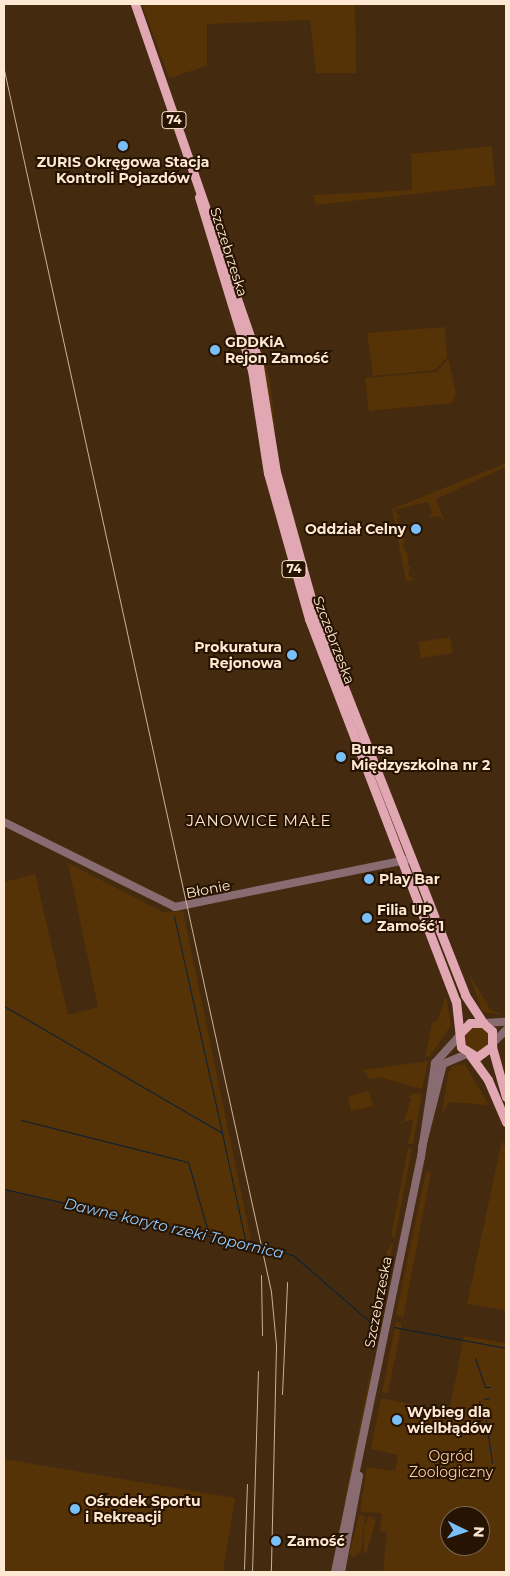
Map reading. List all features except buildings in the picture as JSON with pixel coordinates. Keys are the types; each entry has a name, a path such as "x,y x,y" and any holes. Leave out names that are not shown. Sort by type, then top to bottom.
{"main road":[{"name":"Szczebrzeska","path":"135,4 197,188 203,219 254,375 268,473 306,610 467,1001 484,1023"},
{"name":"Szczebrzeska","path":"409,859 456,1001 459,1035"},
{"path":"459,1035 470,1023 484,1023"},
{"name":"74","path":"484,1023 492,1032 494,1066 506,1097"},
{"name":"74","path":"459,1035 468,1055 488,1080 506,1122"},
{"path":"468,1055 481,1056 493,1044"}],"street":[{"name":"Błonie","path":"4,822 174,907 409,859"},
{"path":"484,1023 506,1022"},
{"path":"493,1044 506,1030"},
{"name":"Szczebrzeska","path":"341,1572 360,1462 422,1147 435,1063 459,1035"},
{"name":"Szczebrzeska","path":"422,1147 443,1064 468,1055"},
{"name":"Szczebrzeska","path":"335,1572 360,1462"}],"green space":[{"path":"142,4 355,4 356,73 316,73 310,20 207,24 207,66 169,78"},
{"path":"492,146 495,185 316,205 313,195 412,190 411,154"},
{"path":"445,327 447,357 435,370 373,376 367,333"},
{"path":"261,348 270,382 275,426 272,427"},
{"path":"448,359 456,392 452,403 369,411 365,378 436,372"},
{"path":"506,463 506,467 436,499 444,521 439,516 429,518 432,512 428,502 394,510 400,517 397,518 405,542 402,543 409,558 407,566 410,566 408,575 415,580 406,581 392,509"},
{"path":"450,637 453,653 421,658 418,642"},
{"path":"68,863 163,912 183,911 251,1240 246,1244 4,1189 4,882 35,874 68,1015 98,1007"},
{"path":"469,974 491,1010 504,1015 482,1012"},
{"path":"446,996 451,1025 430,1056 425,1057 432,1023 437,1021"},
{"path":"476,1026 485,1030 489,1039 485,1048 476,1052 467,1048 463,1039 467,1030"},
{"path":"428,1061 422,1089 379,1077 370,1079 362,1070"},
{"path":"465,1064 489,1105 449,1102 442,1114 448,1075 452,1066"},
{"path":"369,1091 373,1106 351,1111 348,1096"},
{"path":"415,1093 422,1094 413,1144 408,1144 413,1120 385,1126 404,1121 411,1099 408,1097"},
{"path":"502,1140 506,1150 506,1310 467,1304"},
{"path":"408,1148 412,1149 395,1237 391,1237"},
{"path":"426,1172 431,1173 403,1318 396,1314"},
{"path":"393,1242 384,1304 379,1305 387,1251"},
{"path":"396,1322 402,1323 388,1393 382,1392"},
{"name":"Ogród Zoologiczny","path":"464,1336 506,1343 506,1572 383,1572 387,1532 380,1531 382,1513 360,1512 367,1467 395,1471 398,1455 371,1449 381,1398 449,1412"},
{"path":"374,1361 347,1500 344,1503 370,1374"},
{"path":"4,1459 235,1498 223,1572 4,1572"},
{"path":"359,1515 365,1516 361,1551 354,1557 349,1555"},
{"path":"369,1515 376,1520 366,1554 371,1557 364,1553 364,1526"}],"waterway":[{"path":"174,916 222,1133"},
{"path":"4,1006 222,1133 246,1244"},
{"path":"21,1120 188,1162 209,1235"},
{"name":"Dawne koryto rzeki Topornica","path":"4,1189 293,1255 370,1322 380,1324"},
{"name":"Dawne koryto rzeki Topornica","path":"394,1327 506,1348"},
{"path":"475,1358 485,1387 490,1387"},
{"path":"484,1399 489,1398"},
{"path":"479,1401 481,1411"},
{"path":"486,1420 492,1463"}],"railway":[{"path":"4,70 271,1292 276,1345 271,1572"},
{"path":"261,1275 262,1335"},
{"path":"282,1394 287,1282"},
{"path":"252,1572 258,1371"},
{"path":"244,1569 247,1484"}],"place":[{"name":"ZURIS Okręgowa Stacja Kontroli Pojazdów","path":"123,146"},
{"name":"GDDKiA Rejon Zamość","path":"215,350"},
{"name":"Oddział Celny","path":"416,529"},
{"name":"Prokuratura Rejonowa","path":"292,655"},
{"name":"Bursa Międzyszkolna nr 2","path":"341,757"},
{"name":"Play Bar","path":"369,879"},
{"name":"Filia UP Zamość 1","path":"367,918"},
{"name":"Wybieg dla wielbłądów","path":"397,1420"},
{"name":"Ośrodek Sportu i Rekreacji","path":"75,1509"},
{"name":"Zamość","path":"276,1541"}],"district":[{"name":"JANOWICE MAŁE","path":"259,821"}]}
